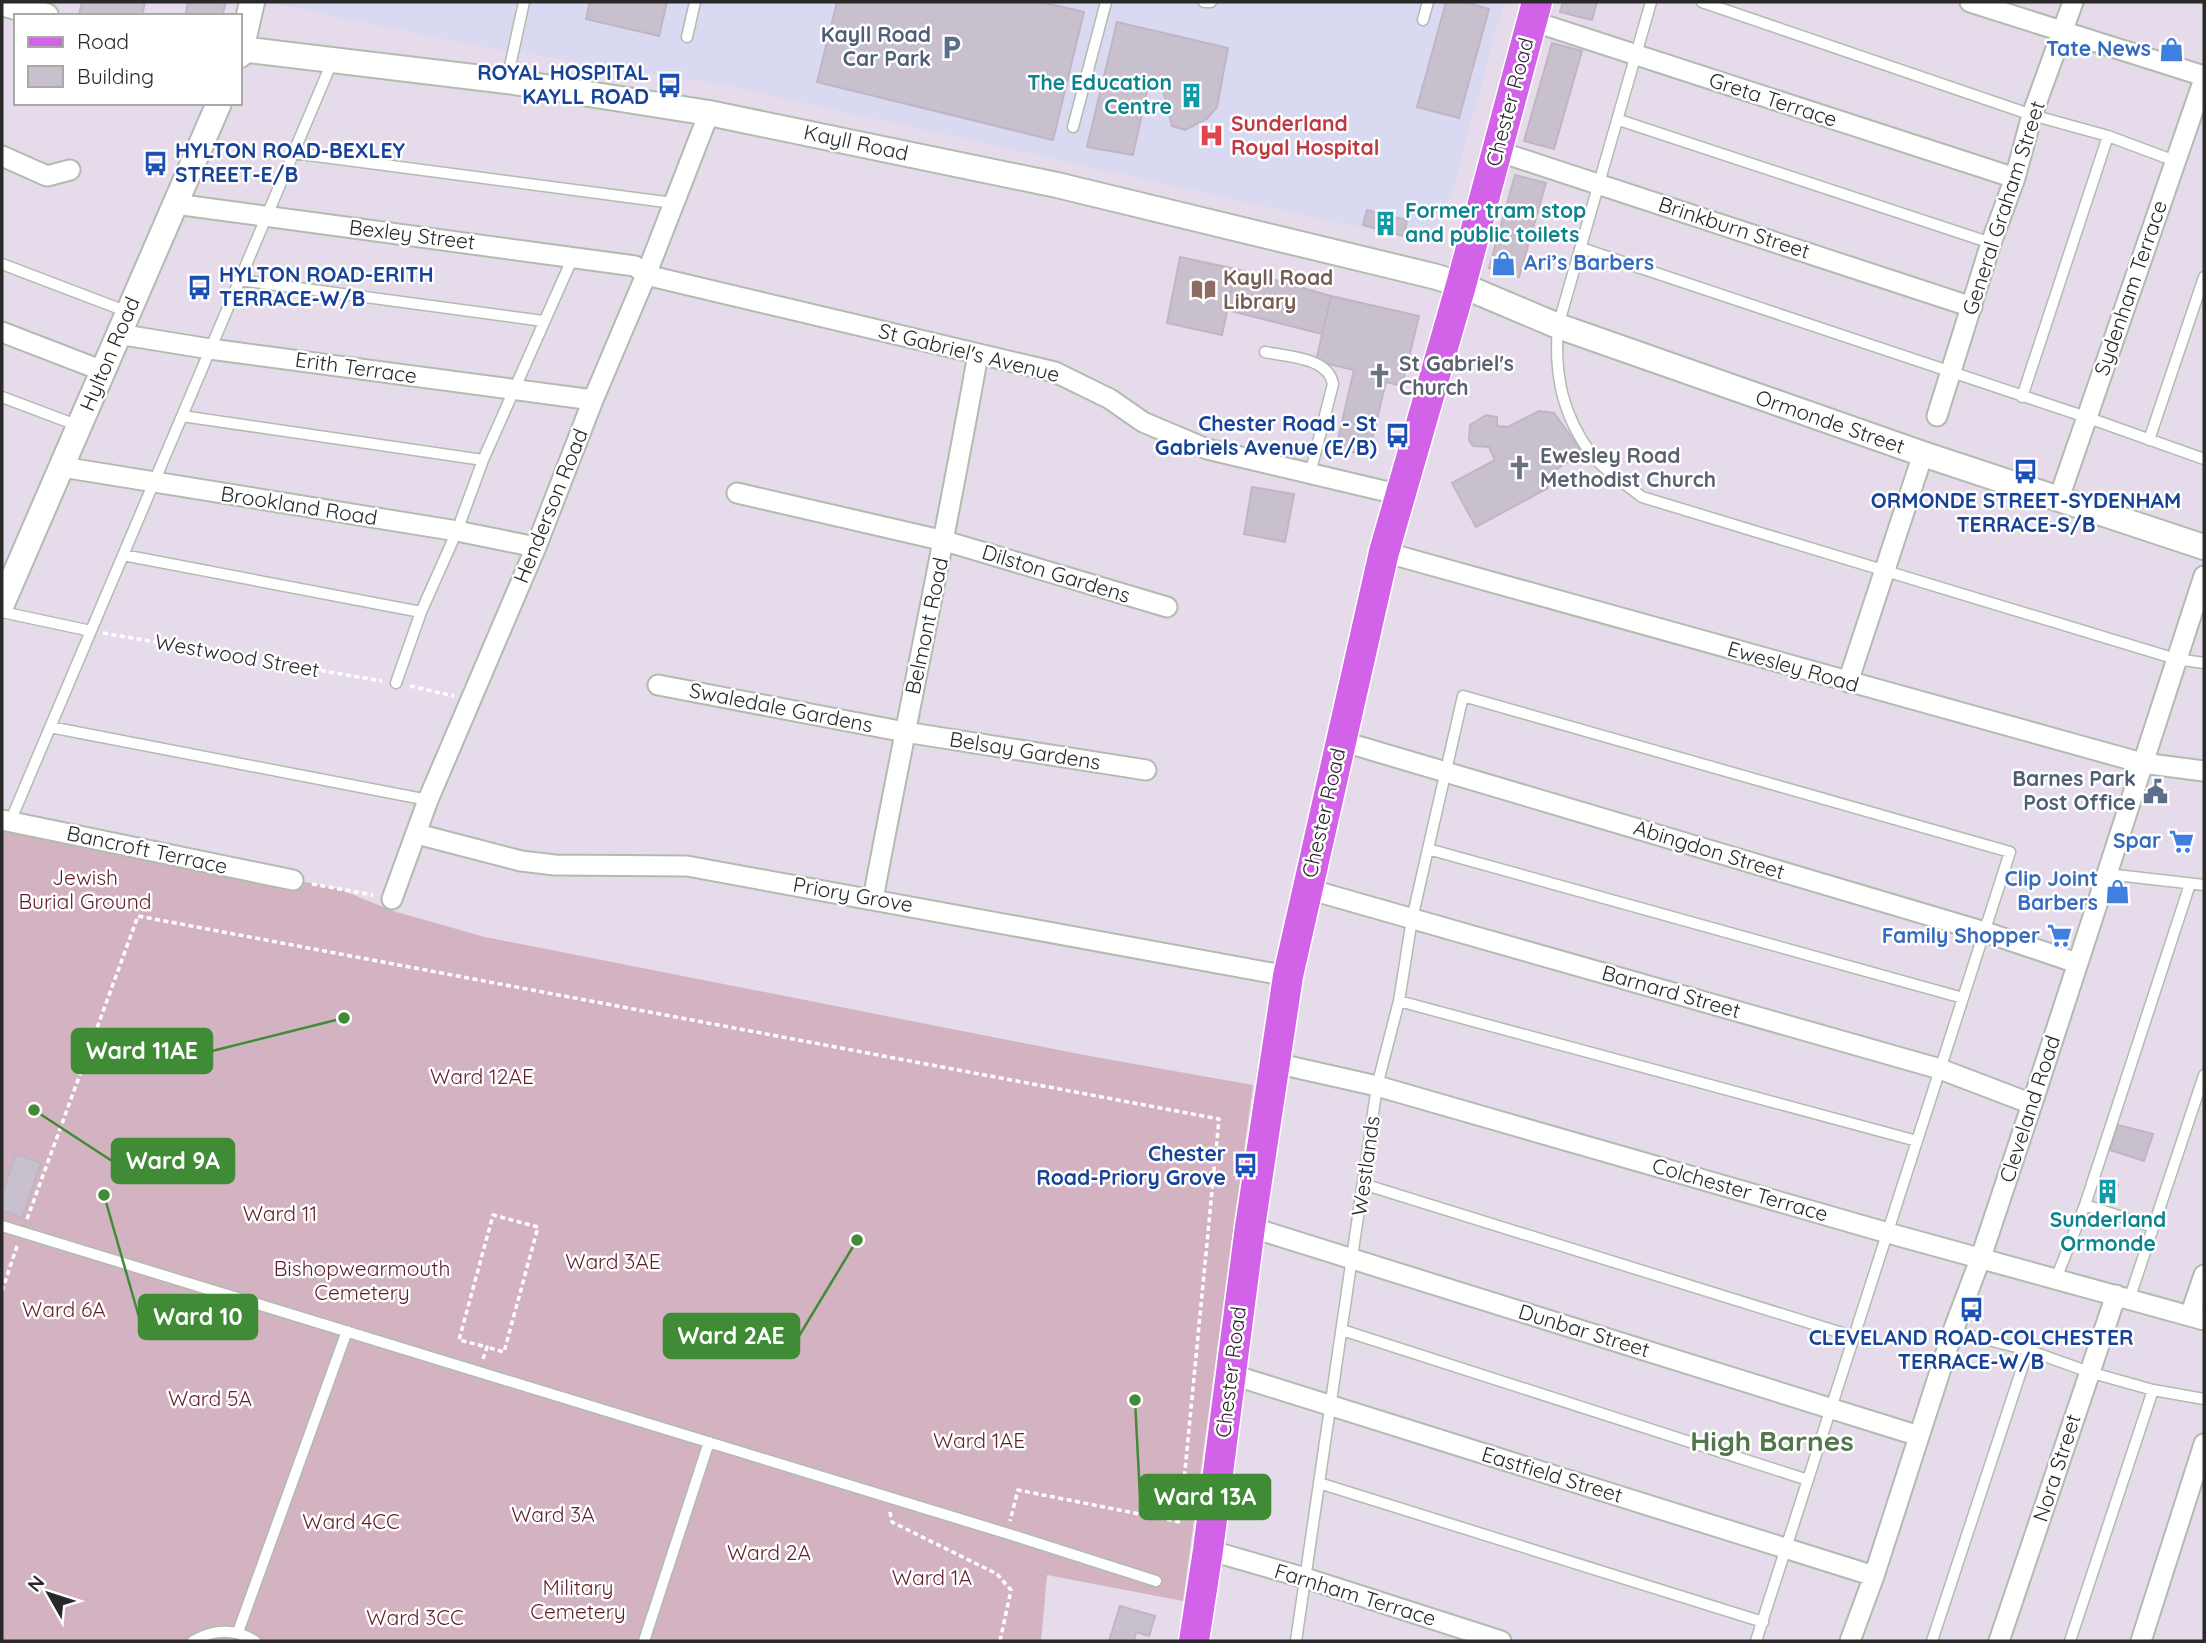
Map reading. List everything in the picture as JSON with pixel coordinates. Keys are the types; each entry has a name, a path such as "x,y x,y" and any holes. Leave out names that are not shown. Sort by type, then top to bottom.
{"main road":[{"name":"Chester Road","path":"1194,1641 1209,1550 1250,1227 1288,976 1384,552 1461,285 1534,12"}],"street":[{"path":"242,47 252,2"},
{"path":"1970,2 2204,77"},
{"name":"General Graham Street","path":"1937,416 2015,178 2032,116 2073,2"},
{"path":"2,3 39,14"},
{"name":"Greta Terrace","path":"1534,12 1635,55 2015,178"},
{"name":"Kayll Road","path":"242,51 507,81 709,113 1057,185 1461,285"},
{"name":"Sydenham Terrace","path":"2059,498 2204,77"},
{"name":"Hylton Road","path":"2,604 218,105"},
{"name":"Henderson Road","path":"392,899 428,800 536,547 709,113"},
{"name":"Brinkburn Street","path":"1497,151 1972,307"},
{"path":"2,156 47,176 70,170"},
{"name":"Bexley Street","path":"175,204 574,256 635,266 646,275"},
{"name":"St Gabriel's Avenue","path":"646,275 1055,372 1110,399 1143,422 1207,449 1401,495"},
{"name":"Ormonde Street","path":"1461,285 1558,326 1923,454 2204,547"},
{"name":"Erith Terrace","path":"123,323 210,349 593,400"},
{"path":"2,332 103,371"},
{"name":"Belmont Road","path":"873,899 945,541 978,354"},
{"path":"1848,682 1923,454"},
{"name":"Brookland Road","path":"62,467 153,484 457,531 536,547"},
{"name":"Dilston Gardens","path":"737,493 945,541 1167,607"},
{"name":"Ewesley Road","path":"1384,552 2142,763 2204,771"},
{"name":"Cleveland Road","path":"1850,1641 2032,1104 2204,576"},
{"name":"Swaledale Gardens","path":"658,685 905,732"},
{"name":"Belsay Gardens","path":"905,732 1146,770"},
{"name":"Abingdon Street","path":"1340,741 1985,932 2077,963"},
{"name":"Bancroft Terrace","path":"6,821 293,880"},
{"name":"Priory Grove","path":"416,834 520,861 591,866 687,866 1288,976"},
{"name":"Barnard Street","path":"1308,889 1940,1069 2032,1104"},
{"name":"Colchester Terrace","path":"1275,1063 1377,1086 1888,1233 2197,1318"},
{"name":"Dunbar Street","path":"1250,1227 1919,1436"},
{"path":"2197,1318 2204,1275"},
{"name":"Nora Street","path":"1999,1641 2089,1372 2122,1298"},
{"name":"Eastfield Street","path":"1230,1374 1874,1576"},
{"path":"2141,1641 2204,1444"},
{"name":"Farnham Terrace","path":"1209,1550 1501,1641"}],"lane":[{"path":"507,81 524,2"},
{"path":"687,37 695,2"},
{"path":"1073,127 1106,2"},
{"path":"1203,2 1211,2"},
{"path":"1423,20 1429,2"},
{"path":"1651,2 1558,326 1556,355 1562,400 1593,455 1642,497 2176,659 2204,663"},
{"path":"1702,2 2032,116 2108,136 2175,160"},
{"path":"6,821 50,727 332,60"},
{"path":"1619,120 1992,243"},
{"path":"2022,397 2108,136"},
{"path":"293,153 673,203"},
{"path":"1581,248 2204,459"},
{"path":"396,683 421,612 457,531 483,460 574,256"},
{"path":"2,264 123,323"},
{"path":"2149,440 2204,277"},
{"path":"239,280 543,321"},
{"path":"1265,352 1317,364 1329,372 1332,378 1333,384 1310,474"},
{"path":"2,397 79,426"},
{"path":"182,416 483,460"},
{"path":"123,555 421,612"},
{"path":"2,612 91,631"},
{"name":"Westlands","path":"1296,1641 1377,1086 1399,1001 1412,919 1462,696 2010,852 1985,932"},
{"path":"50,727 428,800"},
{"path":"1428,849 1963,998"},
{"path":"2107,874 2204,885"},
{"path":"2056,1279 2085,1205 2190,884"},
{"path":"1756,1641 1985,932"},
{"path":"1399,1001 1917,1141"},
{"path":"2122,1298 2153,1227 2204,1075"},
{"path":"1363,1184 1854,1336"},
{"path":"2085,1205 2153,1227"},
{"path":"2,1226 1156,1581"},
{"path":"1342,1330 1808,1480"},
{"path":"238,1632 347,1331"},
{"path":"1953,1331 2028,1350 2089,1372 2153,1390 2204,1399"},
{"path":"1932,1641 2028,1350"},
{"path":"2070,1641 2153,1390"},
{"path":"645,1641 709,1442"},
{"path":"1319,1483 1763,1622"},
{"path":"193,1641 205,1634 221,1630 238,1632 255,1641"}],"path":[{"name":"Westwood Street","path":"91,631 396,683 471,700"},
{"path":"293,880 392,899"},
{"path":"2,1291 138,916 1219,1119 1180,1522 1018,1490 1007,1534"},
{"path":"493,1215 538,1227 504,1352 487,1347 459,1340 493,1215"},
{"path":"479,1371 487,1347"},
{"path":"887,1497 892,1522 997,1574 1011,1590 1000,1641"}],"shaded area":[{"name":"Sunderland Royal Hospital","path":"266,2 1504,2 1446,213 1435,228 1416,240 725,85 478,46"}],"green space":[{"name":"Bishopwearmouth Cemetery","path":"2,820 339,889 393,911 485,937 1084,1055 1253,1085 1183,1601 1047,1575 1041,1641 2,1641"}],"building":[{"path":"82,2 145,2 142,14 79,14"},
{"path":"188,2 226,2 223,14 186,12"},
{"path":"590,2 667,2 659,36 586,19"},
{"name":"Kayll Road Car Park","path":"837,2 1041,2 1084,12 1053,140 817,82"},
{"path":"1446,2 1464,2 1489,9 1459,118 1417,107"},
{"path":"1563,2 1597,2 1592,20 1560,12"},
{"name":"The Education Centre","path":"1117,22 1228,48 1217,107 1207,119 1185,130 1172,126 1161,83 1149,81 1133,155 1087,147"},
{"path":"1552,43 1582,51 1554,149 1524,141"},
{"path":"1515,175 1546,183 1519,277 1489,268"},
{"name":"Former tram stop and public toilets","path":"1367,210 1407,220 1404,236 1363,225"},
{"name":"Kayll Road Library","path":"1180,257 1236,269 1222,335 1167,323"},
{"path":"1236,269 1331,296 1322,334 1227,310"},
{"name":"St Gabriel's Church","path":"1331,296 1419,316 1402,386 1386,382 1368,456 1336,448 1354,370 1316,361"},
{"name":"Ewesley Road Methodist Church","path":"1539,411 1554,413 1583,453 1547,475 1548,488 1476,527 1452,483 1495,460 1489,447 1473,446 1469,440 1470,425 1486,415 1497,417 1497,426 1508,427"},
{"path":"1252,487 1294,494 1285,542 1244,534"},
{"path":"2118,1125 2153,1134 2144,1161 2110,1150"},
{"path":"16,1154 41,1163 22,1218 2,1210 2,1195"},
{"name":"Sunderland Ormonde","path":"2103,1181 2118,1185 2113,1200 2099,1196"},
{"path":"1120,1606 1155,1616 1149,1636 1136,1632 1134,1641 1109,1641"}],"place":[{"name":"Kayll Road Car Park","path":"951,47"},
{"name":"Tate News","path":"2171,49"},
{"name":"ROYAL HOSPITAL KAYLL ROAD","path":"669,85"},
{"name":"The Education Centre","path":"1192,95"},
{"name":"Sunderland Royal Hospital","path":"1211,136"},
{"name":"HYLTON ROAD-BEXLEY STREET-E/B","path":"155,163"},
{"name":"Former tram stop and public toilets","path":"1385,223"},
{"name":"Ari’s Barbers","path":"1504,263"},
{"name":"HYLTON ROAD-ERITH TERRACE-W/B","path":"199,287"},
{"name":"Kayll Road Library","path":"1203,290"},
{"name":"St Gabriel's Church","path":"1379,376"},
{"name":"Chester Road - St Gabriels Avenue (E/B)","path":"1397,436"},
{"name":"Ewesley Road Methodist Church","path":"1520,468"},
{"name":"ORMONDE STREET-SYDENHAM TERRACE-S/B","path":"2026,472"},
{"name":"Barnes Park Post Office","path":"2156,791"},
{"name":"Spar","path":"2181,841"},
{"name":"Clip Joint Barbers","path":"2118,891"},
{"name":"Family Shopper","path":"2060,936"},
{"name":"Ward 11AE","path":"344,1018"},
{"name":"Ward 9A","path":"34,1110"},
{"name":"Chester Road-Priory Grove","path":"1246,1166"},
{"name":"Sunderland Ormonde","path":"2108,1191"},
{"name":"Ward 10","path":"104,1195"},
{"name":"Ward 2AE","path":"857,1240"},
{"name":"CLEVELAND ROAD-COLCHESTER TERRACE-W/B","path":"1971,1309"},
{"name":"Ward 13A","path":"1135,1400"}],"district":[{"name":"High Barnes","path":"1772,1441"}],"park label":[{"name":"Jewish Burial Ground","path":"85,890"},
{"name":"Ward 12AE","path":"482,1077"},
{"name":"Ward 11","path":"280,1214"},
{"name":"Ward 3AE","path":"613,1262"},
{"name":"Ward 6A","path":"64,1310"},
{"name":"Ward 5A","path":"210,1399"},
{"name":"Ward 1AE","path":"979,1441"},
{"name":"Ward 3A","path":"553,1515"},
{"name":"Ward 4CC","path":"351,1522"},
{"name":"Ward 2A","path":"769,1553"},
{"name":"Ward 1A","path":"932,1578"},
{"name":"Military Cemetery","path":"578,1600"},
{"name":"Ward 3CC","path":"415,1618"}]}
